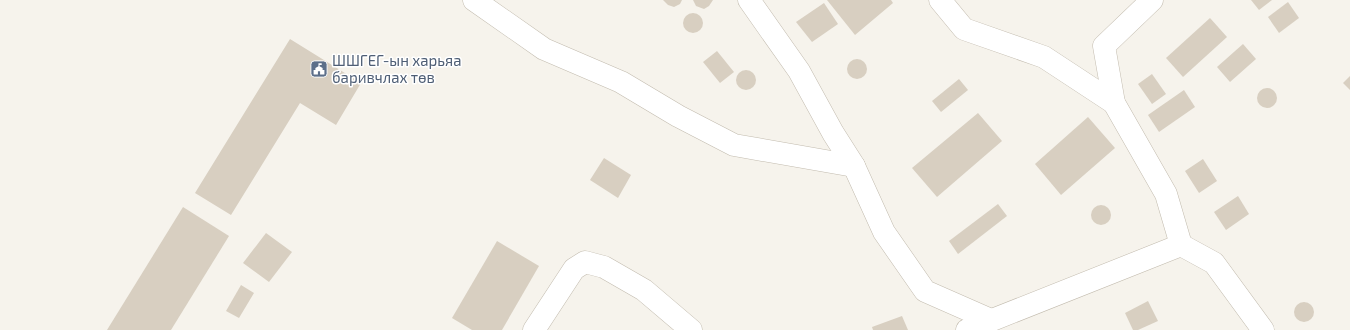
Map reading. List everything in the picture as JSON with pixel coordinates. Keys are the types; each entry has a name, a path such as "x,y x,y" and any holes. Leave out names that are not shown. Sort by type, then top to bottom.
{"street":[{"path":"474,0 544,49 621,82 678,116 734,145 854,166"},
{"path":"749,0 799,71 833,133 854,166 884,232 925,291 991,320"},
{"path":"940,0 964,30 1044,57 1114,103"},
{"path":"1152,0 1104,46 1114,103 1166,194 1181,245 1214,262 1263,330"},
{"path":"967,330 1181,245"},
{"path":"534,330 574,269 585,262 604,267 644,290 691,330"}],"building":[{"path":"663,0 682,0 680,4 674,7 668,5"},
{"path":"693,0 713,0 709,6 704,9 696,6"},
{"path":"827,0 891,0 893,3 855,35"},
{"path":"1251,0 1272,0 1259,10"},
{"path":"1288,2 1299,18 1279,33 1268,17"},
{"path":"824,3 838,24 812,42 796,22"},
{"path":"693,13 700,16 703,23 700,30 693,33 686,30 683,23 686,16"},
{"path":"1210,18 1227,37 1183,77 1166,58"},
{"path":"290,39 361,83 336,125 300,103 231,215 195,193"},
{"path":"1243,44 1256,59 1230,82 1217,67"},
{"path":"717,51 734,72 720,83 703,62"},
{"path":"857,59 864,62 867,69 864,76 857,79 850,76 847,69 850,62"},
{"path":"746,70 753,73 756,80 753,87 746,90 739,87 736,80 739,73"},
{"path":"1152,74 1166,94 1152,104 1138,84"},
{"path":"1350,76 1350,90 1343,83"},
{"path":"959,79 968,90 941,112 932,101"},
{"path":"1267,88 1274,91 1277,98 1274,105 1267,108 1260,105 1257,98 1260,91"},
{"path":"1184,90 1195,107 1159,132 1148,115"},
{"path":"978,113 1002,141 937,197 912,168"},
{"path":"1088,117 1115,148 1061,195 1035,164"},
{"path":"604,158 631,175 618,198 590,180"},
{"path":"1203,159 1217,181 1199,193 1185,171"},
{"path":"1238,196 1249,214 1226,230 1214,212"},
{"path":"998,204 1007,216 958,254 949,241"},
{"path":"1101,205 1108,208 1111,215 1108,222 1101,225 1094,222 1091,215 1094,208"},
{"path":"183,207 229,236 171,330 107,330"},
{"path":"266,233 292,252 269,282 243,263"},
{"path":"497,241 539,266 502,330 472,330 452,318"},
{"path":"241,285 254,293 239,318 226,311"},
{"path":"1148,301 1158,321 1138,330 1133,330 1125,313"},
{"path":"1304,302 1311,305 1314,312 1311,319 1304,322 1297,319 1294,312 1297,305"},
{"path":"902,316 908,330 873,330 872,327"}],"place":[{"name":"ШШГЕГ-ын харьяа баривчлах төв","path":"319,69"}]}
